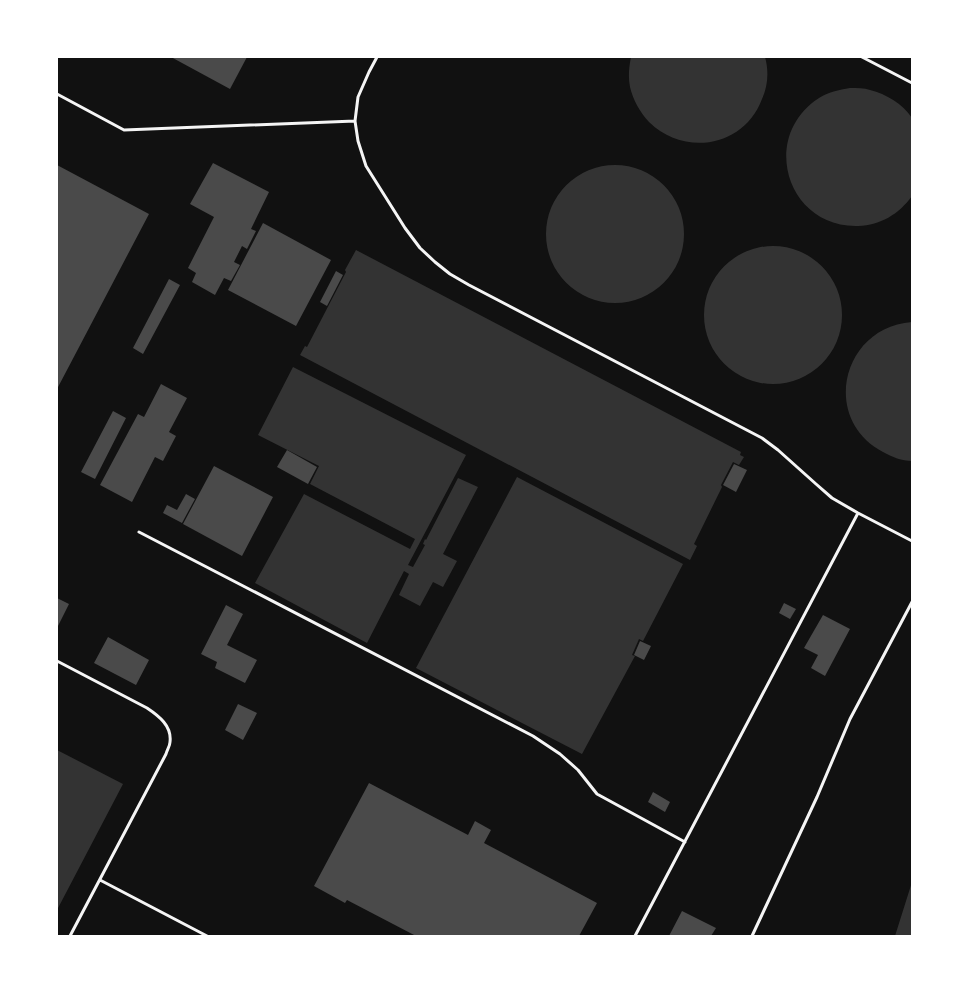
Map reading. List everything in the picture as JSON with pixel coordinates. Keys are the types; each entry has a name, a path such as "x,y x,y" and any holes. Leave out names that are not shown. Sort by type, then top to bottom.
{"lane":[{"path":"377,57 358,97 355,121 358,142 366,166 405,228 420,248 435,262 450,274 469,285 762,438 778,450 832,498 912,541"},
{"path":"862,57 912,83"},
{"path":"57,94 124,130 355,121"},
{"path":"635,936 858,513"},
{"path":"139,532 533,736 560,754 578,770 597,794 685,842"},
{"path":"752,936 817,797 850,719 912,602"},
{"path":"57,660 147,708 157,715 169,730 170,742 166,754 70,936"},
{"path":"100,880 207,936"}],"shaded area":[{"path":"631,57 765,57 767,73 766,89 753,115 742,128 728,137 712,142 696,143 679,140 663,133 649,122 637,106 629,83"},
{"path":"850,88 868,89 888,97 904,108 912,118 912,196 895,213 882,221 858,226 833,223 814,212 799,197 789,177 786,156 790,135 801,115 822,96"},
{"path":"622,165 648,173 659,180 669,190 679,207 683,220 683,248 679,261 669,278 659,288 642,298 629,302 608,303 582,295 571,288 561,278 551,261 547,248 546,227 554,201 561,190 571,180 588,170 601,166"},
{"path":"780,246 806,254 822,266 831,277 837,289 841,302 841,328 837,341 831,353 822,364 811,373 799,379 780,384 766,384 747,379 735,373 724,364 715,353 705,328 704,308 709,289 715,277 724,266 735,257 760,247"},
{"path":"356,250 741,452 740,455 744,457 739,465 733,462 694,544 697,546 690,560 300,355 305,346 307,347"},
{"path":"912,322 912,461 908,461 886,454 863,437 851,418 846,398 848,376 855,357 869,340 888,328"},
{"path":"293,367 466,455 408,565 413,567 425,545 423,544 425,539 426,540 458,478 478,487 443,554 457,561 443,587 433,582 420,606 399,595 409,574 404,571 367,643 255,583 304,494 410,549 415,539 310,484 319,466 258,435"},
{"path":"517,477 683,564 643,641 639,639 632,655 635,656 582,754 416,668"},
{"path":"57,750 123,784 57,910"},
{"path":"912,882 912,936 895,936"}],"building":[{"path":"171,57 247,57 230,89"},
{"path":"213,163 269,192 251,229 256,231 247,249 242,246 234,262 240,265 231,281 224,278 215,295 192,282 196,273 188,268 214,217 190,204"},
{"path":"57,165 149,214 57,389"},
{"path":"263,223 331,260 296,326 228,290"},
{"path":"336,271 343,275 327,306 320,302"},
{"path":"169,279 180,285 143,354 133,348"},
{"path":"161,384 187,398 169,432 176,436 163,461 155,457 132,502 100,485 138,414 144,417"},
{"path":"113,411 126,418 95,479 81,472"},
{"path":"287,450 317,467 308,484 277,467"},
{"path":"734,464 747,470 736,492 723,485"},
{"path":"214,466 273,497 242,556 183,524"},
{"path":"186,494 195,499 182,523 163,513 167,505 177,510"},
{"path":"57,598 69,604 57,628"},
{"path":"784,603 796,609 790,619 779,613"},
{"path":"226,605 243,614 227,645 257,660 245,683 215,668 217,662 201,654"},
{"path":"823,615 850,629 825,676 811,668 818,655 804,648"},
{"path":"108,637 149,660 136,685 94,663"},
{"path":"640,641 651,646 644,660 634,655"},
{"path":"238,704 257,713 243,740 225,730"},
{"path":"369,783 468,835 475,821 491,830 484,843 597,903 579,936 416,936 347,900 345,903 314,886"},
{"path":"653,792 670,802 665,812 648,802"},
{"path":"682,911 716,928 711,936 669,936"}]}
